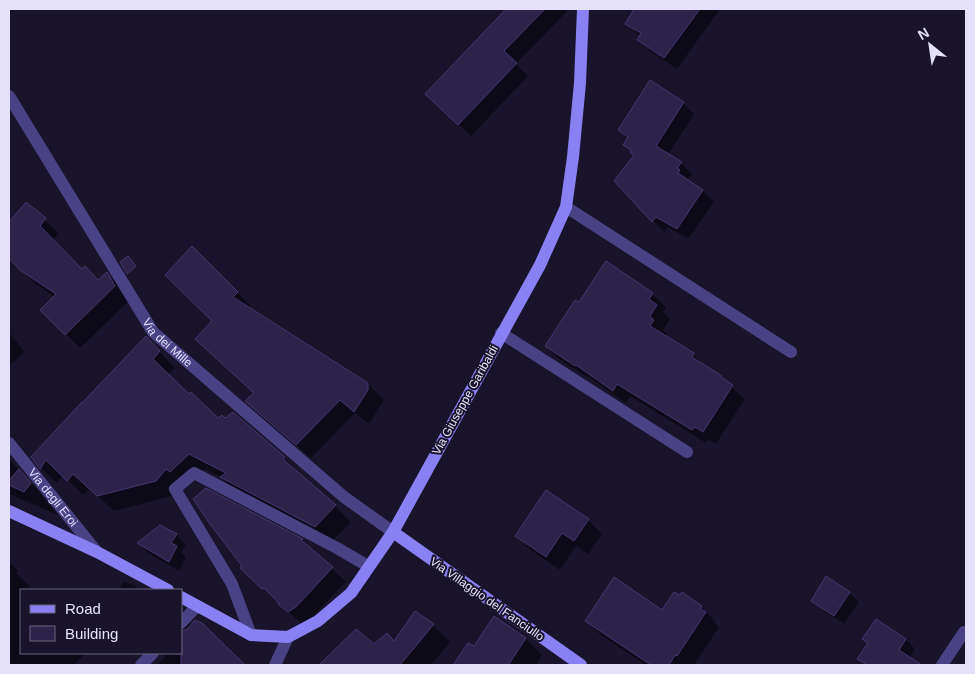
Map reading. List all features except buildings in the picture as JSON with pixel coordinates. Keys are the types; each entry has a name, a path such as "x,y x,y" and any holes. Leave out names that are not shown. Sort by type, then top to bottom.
{"main road":[{"name":"Via Giuseppe Garibaldi","path":"288,637 318,621 351,593 393,532 540,265 566,207 580,83 584,9"},
{"path":"9,511 97,552 166,589"},
{"name":"Via Villaggio del Fanciullo","path":"393,532 581,665"},
{"path":"182,598 251,635 288,637"}],"street":[{"name":"Via dei Mille","path":"9,96 153,332 344,497 393,532"},
{"path":"566,207 791,352"},
{"path":"501,333 687,452"},
{"name":"Via degli Eroi","path":"9,443 97,552"},
{"path":"251,635 232,584 175,490 194,473 368,566"},
{"path":"182,622 197,606"},
{"path":"942,665 964,632"},
{"path":"275,665 288,637"},
{"path":"142,665 152,654"}]}
